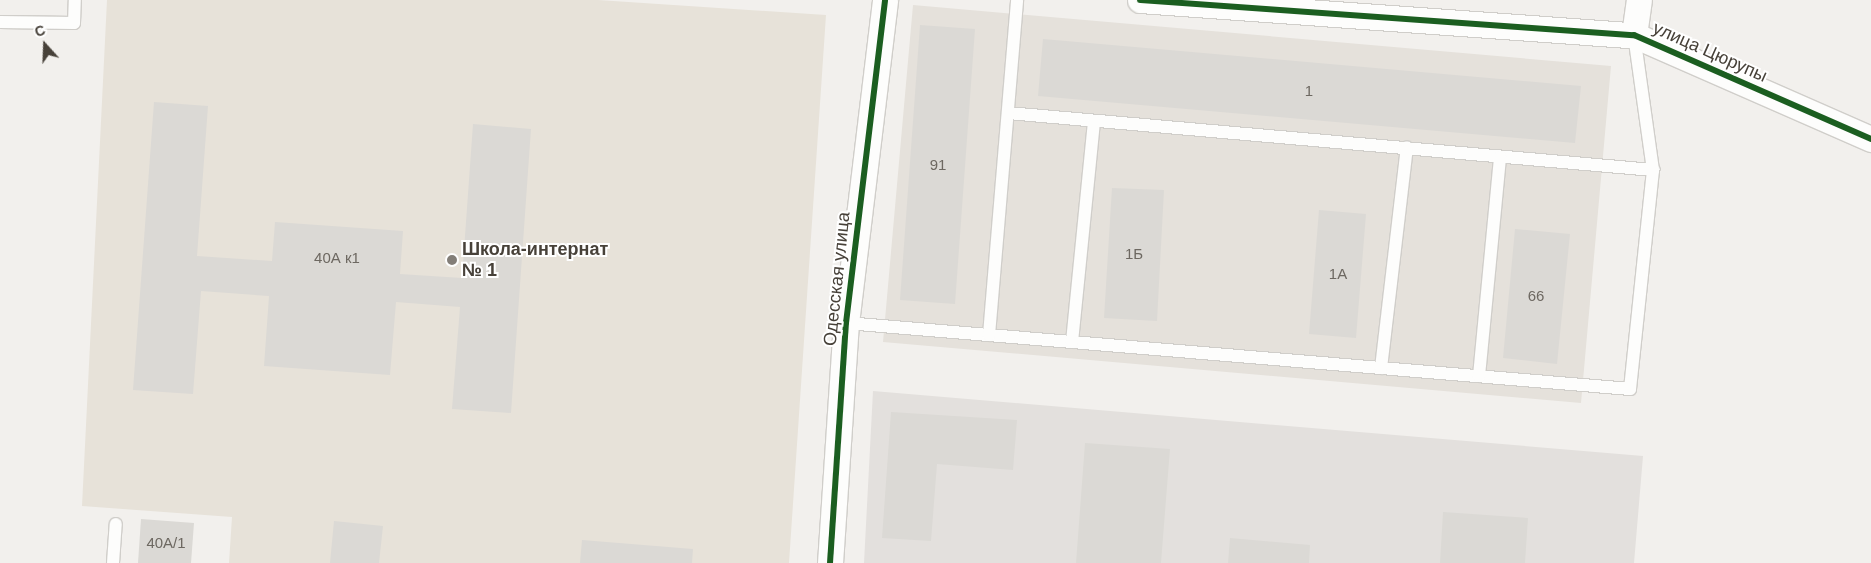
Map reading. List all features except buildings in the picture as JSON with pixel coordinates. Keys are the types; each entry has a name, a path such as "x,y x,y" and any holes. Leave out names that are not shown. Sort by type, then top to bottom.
{"street":[{"name":"Одесская улица","path":"830,563 846,323 885,0"},
{"name":"улица Цюрупы","path":"1140,0 1634,36 1871,139"},
{"path":"1634,36 1639,0"}],"lane":[{"path":"0,22 74,23 75,0"},
{"path":"989,335 1017,0"},
{"path":"846,323 1630,388 1653,170 1634,36"},
{"path":"1008,113 1653,170"},
{"path":"1072,342 1094,120"},
{"path":"1380,368 1407,148"},
{"path":"1480,376 1500,157"},
{"path":"113,563 116,524"}],"shaded area":[{"name":"Школа-интернат № 1","path":"107,0 598,0 826,15 789,563 229,563 232,517 82,506"},
{"path":"913,5 1611,66 1581,403 883,342"},
{"path":"873,391 1643,456 1634,563 864,563"}],"cycle path":[{"path":"830,563 846,323 885,0"},
{"path":"1140,0 1634,35 1871,139"}],"place":[{"name":"Школа-интернат № 1","path":"452,260"}]}
